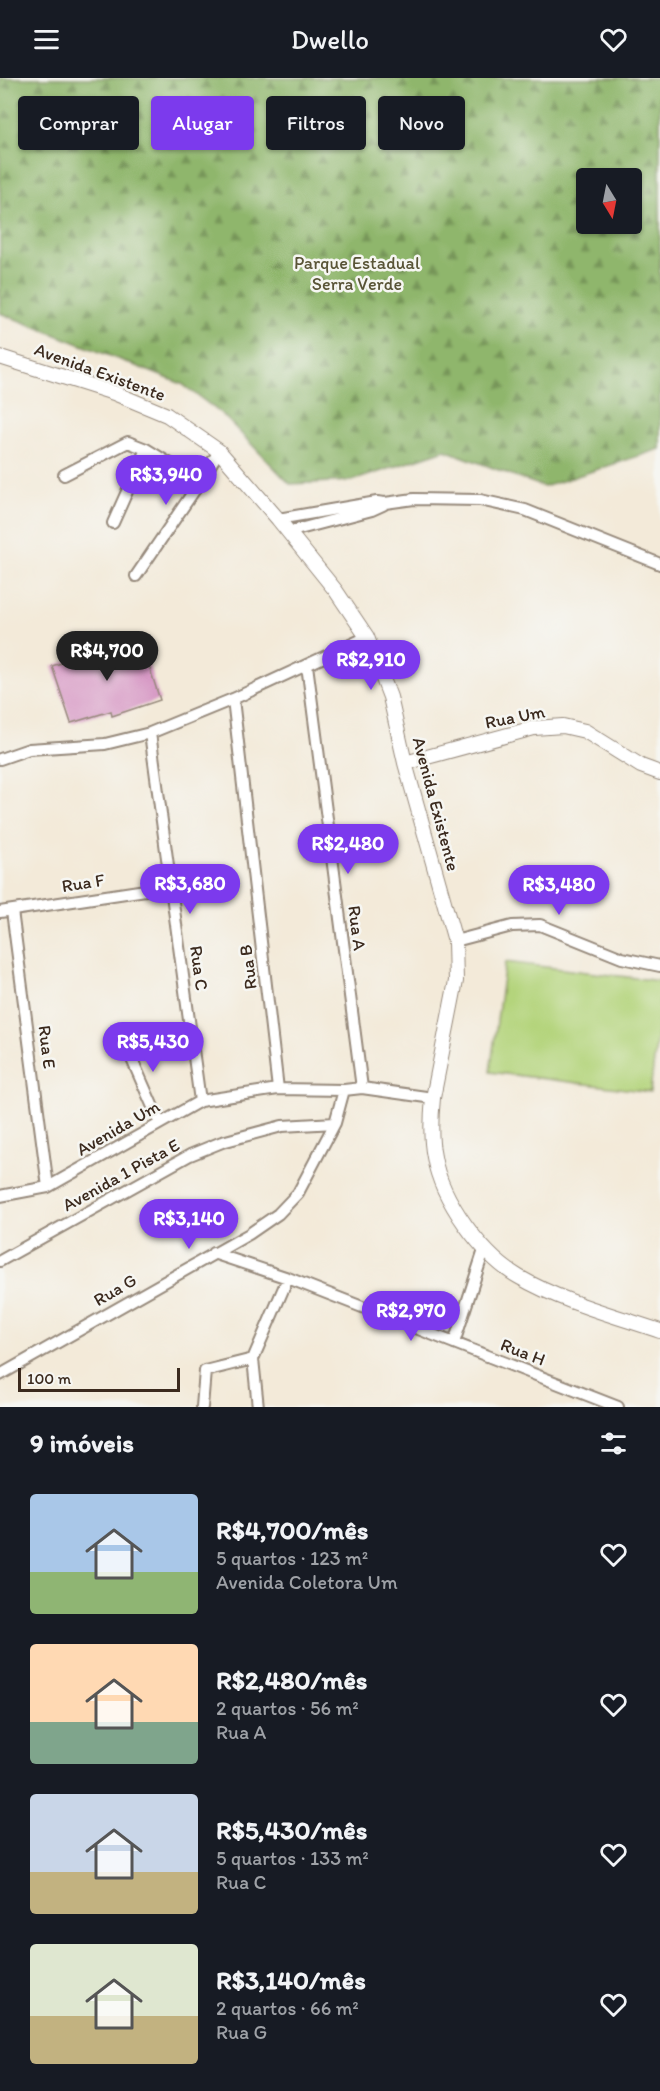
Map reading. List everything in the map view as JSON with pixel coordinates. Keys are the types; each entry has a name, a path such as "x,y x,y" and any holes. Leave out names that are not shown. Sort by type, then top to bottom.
{"street":[{"name":"Avenida Existente","path":"0,357 114,393 167,415 219,451 336,591 367,637 390,697 405,763 456,941 456,981 431,1116 434,1158 444,1187 463,1223 484,1250 517,1276 549,1293 660,1331"},
{"path":"64,475 128,442 146,448 200,482"},
{"path":"113,523 146,448"},
{"path":"136,576 219,451"},
{"path":"278,519 370,503 414,499 480,500 525,510 660,564"},
{"path":"288,532 372,510 385,503"},
{"path":"0,759 29,749 105,744 150,733 233,699 367,637"},
{"name":"Rua A","path":"306,665 362,1088"},
{"name":"Rua B","path":"233,699 278,1089"},
{"name":"Rua Um","path":"405,763 534,728 563,726 585,731 641,766 660,773"},
{"name":"Rua C","path":"150,733 200,1101"},
{"name":"Rua F","path":"0,912 172,886"},
{"name":"Rua E","path":"12,911 48,1187"},
{"path":"456,941 512,926 540,925 622,958 660,966"},
{"path":"120,1032 160,1123"},
{"name":"Avenida Um","path":"0,1196 48,1187 200,1101 278,1089 362,1088 433,1098"},
{"name":"Rua G","path":"0,1375 249,1234 278,1214 298,1193 335,1123 344,1090"},
{"name":"Avenida 1 Pista E","path":"0,1261 190,1155 222,1142 282,1126 335,1123"},
{"path":"454,1343 484,1250"},
{"name":"Rua H","path":"213,1253 288,1278 618,1407"},
{"path":"258,1407 253,1359 288,1278"},
{"path":"202,1407 206,1371 253,1359"}],"green space":[{"name":"Parque Estadual Serra Verde","path":"0,78 660,78 660,449 544,487 445,450 352,481 290,484 223,415 182,384 0,313"},
{"path":"505,962 660,981 660,1014 650,1092 490,1072"}],"building":[{"path":"140,638 160,700 112,716 111,711 71,723 52,666"}]}
